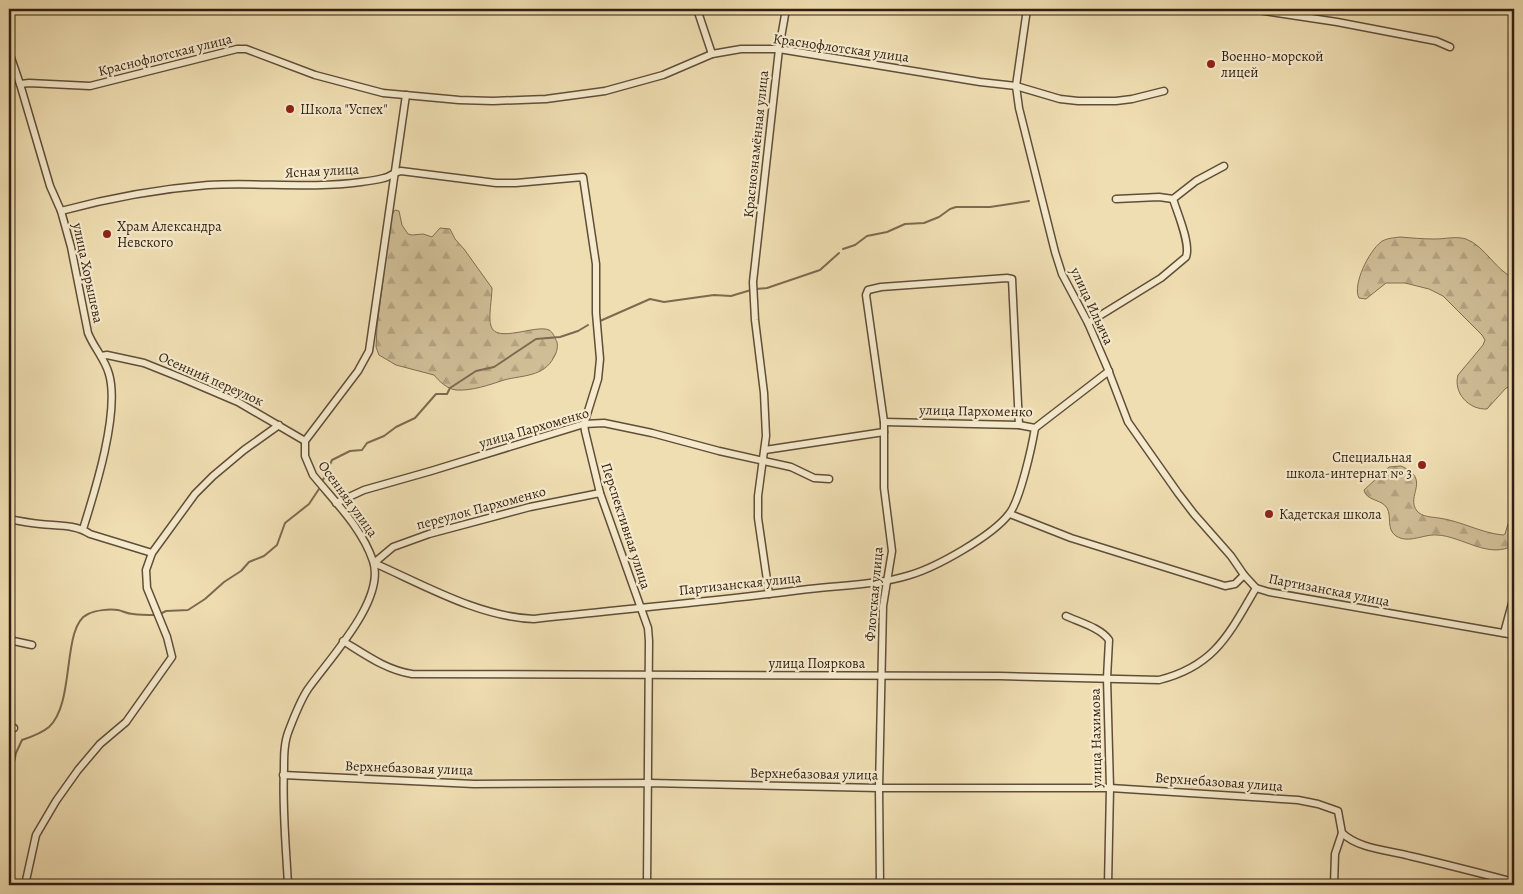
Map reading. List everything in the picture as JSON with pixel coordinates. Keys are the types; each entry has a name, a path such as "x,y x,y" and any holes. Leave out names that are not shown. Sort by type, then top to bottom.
{"street":[{"path":"490,10 501,9"},
{"path":"697,9 712,54"},
{"name":"Краснознамённая улица","path":"765,450 764,393 753,299 753,282 779,49 786,9"},
{"name":"улица Ильича","path":"1027,9 1016,86 1023,123 1062,274 1088,323 1128,422 1194,514 1231,556 1244,575"},
{"path":"1252,9 1436,41 1450,47"},
{"name":"Краснофлотская улица","path":"20,84 29,82 90,86 237,49 246,49 316,76 383,93 493,101 554,98 605,91 646,80 712,54 741,49 779,49 980,82 1016,86 1060,99 1078,101 1116,101 1164,91"},
{"name":"улица Хорышева","path":"9,52 50,186 61,211 71,247 86,327 93,346 101,356 109,373 113,398 107,438 83,529"},
{"path":"305,441 358,371 369,351 406,96"},
{"path":"1116,199 1173,199 1202,178 1224,166"},
{"name":"Ясная улица","path":"61,211 104,200 148,192 243,184 270,186 358,182 386,178 394,172 408,172 496,183 583,177"},
{"name":"Перспективная улица","path":"583,177 596,264 596,313 600,359 598,378 584,424 586,438 600,492 648,628 650,676 647,885"},
{"path":"1088,323 1161,278 1186,257 1188,252 1187,244 1173,199"},
{"name":"Флотская улица","path":"880,885 881,675 884,595 892,551 884,488 884,422 866,295 868,290 881,287 998,278 1012,279 1019,425"},
{"name":"Осенний переулок","path":"101,356 108,355 144,363 184,379 238,402 305,441"},
{"name":"улица Пархоменко","path":"884,422 1019,425 1035,428 1109,371"},
{"name":"улица Пархоменко","path":"336,503 364,490 431,472 584,424 604,423 791,467 814,478 828,479"},
{"path":"25,885 36,835 56,801 78,770 100,744 126,722 170,663 172,652 154,608 146,575 147,565 152,553 195,494 244,450 279,425"},
{"name":"Партизанская улица","path":"374,563 456,600 526,619 886,580 917,573 950,558 998,526 1010,514 1030,455 1035,428"},
{"path":"769,594 758,518 762,460 765,450 884,432"},
{"name":"Осенняя улица","path":"305,441 304,456 313,475 355,526 374,563"},
{"name":"переулок Пархоменко","path":"374,563 394,548 437,531 530,507 600,492"},
{"path":"1010,514 1072,538 1225,586 1235,584 1244,575"},
{"path":"9,519 83,529 90,534 152,553"},
{"path":"288,885 283,775 288,732 307,691 361,618 374,582 374,563"},
{"name":"Партизанская улица","path":"1244,575 1249,583 1256,588 1315,601 1514,636"},
{"name":"улица Пояркова","path":"344,641 382,665 412,674 881,675 1159,680 1182,674 1203,662 1226,638 1256,588"},
{"path":"1504,634 1514,596"},
{"name":"улица Нахимова","path":"1066,616 1106,636 1109,640 1107,678 1110,788 1108,885"},
{"path":"9,640 32,645"},
{"name":"Верхнебазовая улица","path":"283,775 474,784 649,783 879,788 1110,788 1310,801 1338,811 1342,832"},
{"path":"1342,832 1346,837 1377,849 1514,882"},
{"path":"1334,885 1336,854 1342,832"}],"green space":[{"path":"395,210 399,211 402,225 408,234 423,234 432,237 440,228 450,229 455,239 492,288 490,318 494,331 508,334 535,329 549,330 557,342 556,353 550,364 539,372 532,374 474,389 456,390 446,386 434,375 396,365 379,355 376,347 377,327 391,216"},
{"path":"1390,238 1466,239 1473,242 1502,270 1514,278 1514,385 1506,388 1487,409 1474,407 1464,399 1460,394 1457,382 1458,375 1485,340 1443,296 1429,289 1405,283 1386,283 1366,299 1359,298 1357,292 1360,277 1367,260 1376,246"},
{"path":"1401,466 1415,476 1417,482 1414,505 1417,511 1424,516 1503,535 1505,534 1514,504 1514,545 1505,549 1495,550 1485,549 1446,536 1432,535 1406,539 1396,536 1391,530 1389,515 1385,505 1365,494 1364,490 1389,467"}],"waterway":[{"path":"843,249 855,245 867,236 887,232 905,224 924,223 956,207 990,207 1029,201"},
{"path":"756,289 767,288 820,270 839,253"},
{"path":"600,321 650,299 664,302 714,295 731,296 751,290"},
{"path":"323,480 332,460 350,451 362,450 367,443 384,436 396,427 415,418 436,394 447,394 450,388 476,371 494,367 536,339 560,337 578,331 588,325"},
{"path":"160,614 166,611 188,610 241,571 249,562 264,556 277,545 285,523 309,504 319,489"},
{"path":"9,785 16,753 22,740 36,735 49,727 57,715 63,700 74,633 80,621 88,614 107,610 118,610 131,614 156,615"}],"place":[{"name":"Военно-морской лицей","path":"1211,64"},
{"name":"Школа \"Успех\"","path":"290,109"},
{"name":"Храм Александра Невского","path":"107,234"},
{"name":"Специальная школа-интернат № 3","path":"1422,465"},
{"name":"Кадетская школа","path":"1269,514"}]}
